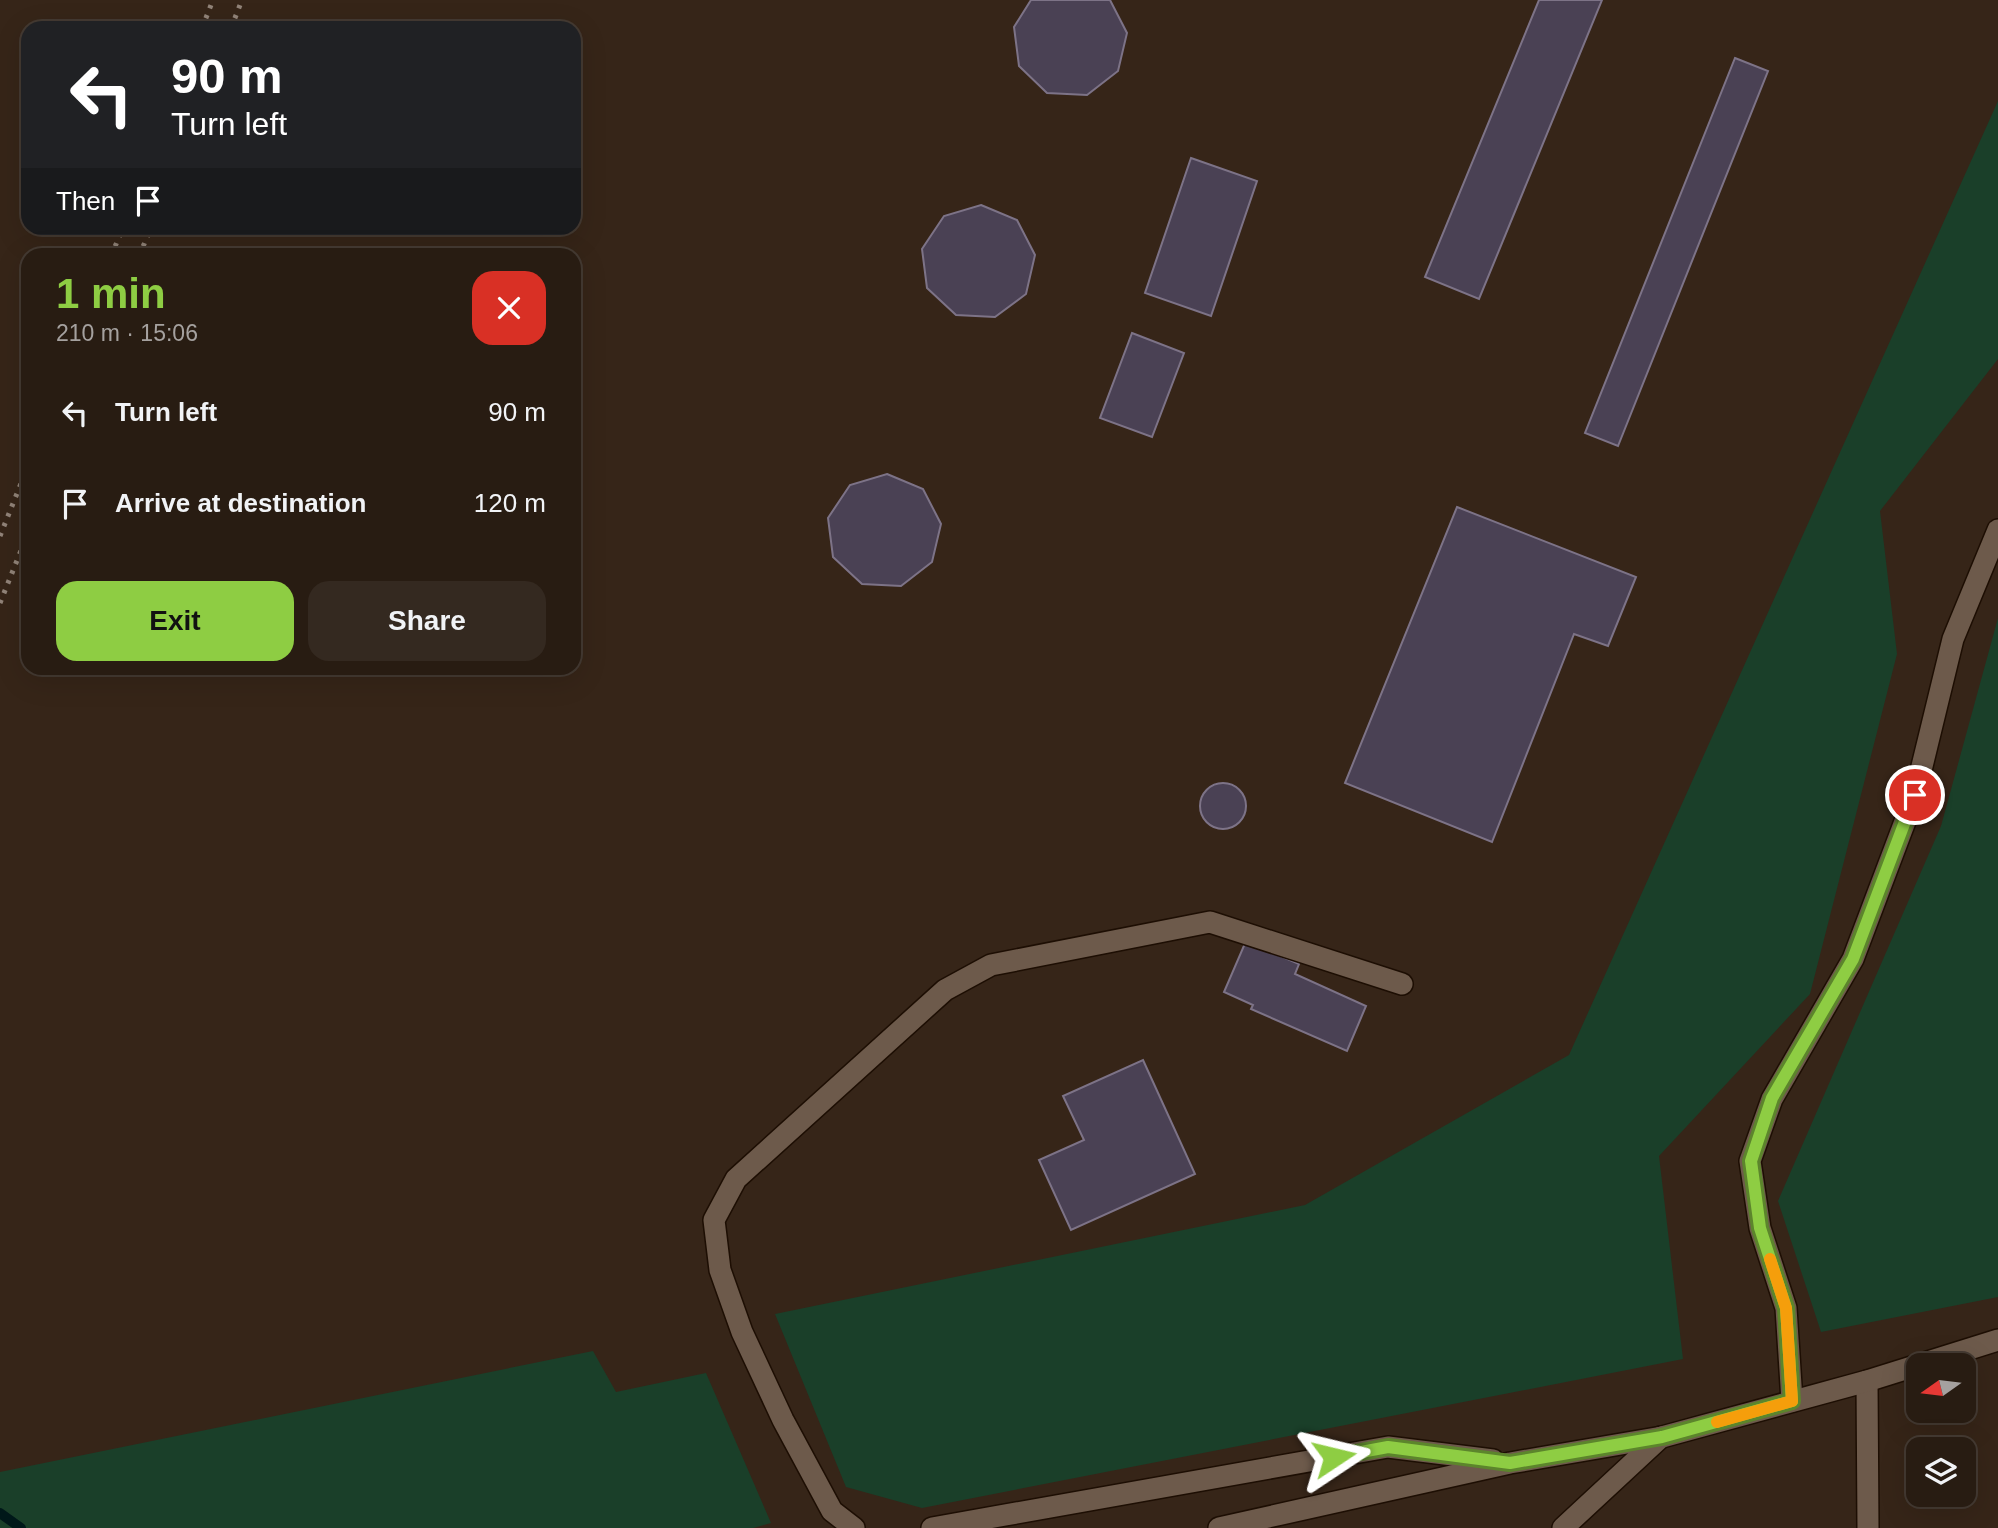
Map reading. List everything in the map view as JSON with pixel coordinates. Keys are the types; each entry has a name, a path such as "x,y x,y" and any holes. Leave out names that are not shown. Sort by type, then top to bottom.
{"street":[{"path":"1792,1401 1786,1308 1760,1228 1751,1161 1772,1098 1853,959 1915,795 1953,639 1998,530"},
{"path":"854,1528 832,1511 783,1420 742,1332 720,1270 714,1220 736,1179 945,990 990,965 1210,922 1402,984"},
{"path":"1219,1528 1510,1463 1662,1437 1867,1381 1998,1340"},
{"path":"1867,1381 1868,1528"},
{"path":"1563,1528 1662,1437"},
{"path":"932,1528 1388,1447 1510,1463"}],"green space":[{"path":"1998,101 1998,359 1880,511 1897,654 1810,994 1659,1156 1683,1359 922,1508 846,1487 775,1314 1305,1205 1569,1055"},
{"path":"1998,618 1998,1297 1821,1332 1778,1201 1941,826"},
{"path":"593,1351 616,1392 706,1373 771,1523 753,1528 0,1528 0,1472"}],"building":[{"path":"1031,0 1110,0 1127,33 1118,71 1087,95 1047,93 1019,66 1014,27"},
{"path":"1539,0 1602,0 1479,299 1425,277"},
{"path":"1735,58 1768,71 1618,446 1585,433"},
{"path":"1191,158 1257,181 1211,316 1145,293"},
{"path":"981,205 1017,220 1035,255 1026,294 995,317 956,315 927,288 922,249 944,216"},
{"path":"1132,333 1184,353 1152,437 1100,418"},
{"path":"887,474 923,489 941,524 932,562 901,586 862,584 833,557 828,518 850,485"},
{"path":"1457,507 1636,577 1608,646 1574,634 1492,842 1345,783"},
{"path":"1223,783 1240,789 1246,806 1240,823 1223,829 1206,823 1200,806 1206,789"},
{"path":"1246,941 1299,964 1295,974 1366,1006 1347,1051 1251,1009 1253,1005 1224,992"},
{"path":"1143,1060 1195,1174 1071,1230 1039,1160 1084,1140 1063,1096"}],"waterway":[{"path":"0,1513 21,1528"}],"railway":[{"path":"205,21 213,0"},
{"path":"234,21 242,0"},
{"path":"114,248 120,235"},
{"path":"142,248 148,235"},
{"path":"0,536 21,484"},
{"path":"0,603 21,550"}],"slow traffic":[{"path":"1717,1422 1792,1401 1786,1308 1770,1259"}],"route":[{"path":"1334,1457 1388,1447 1510,1463 1662,1437 1792,1401 1786,1308 1760,1228 1751,1161 1772,1098 1853,959 1915,795"}]}
